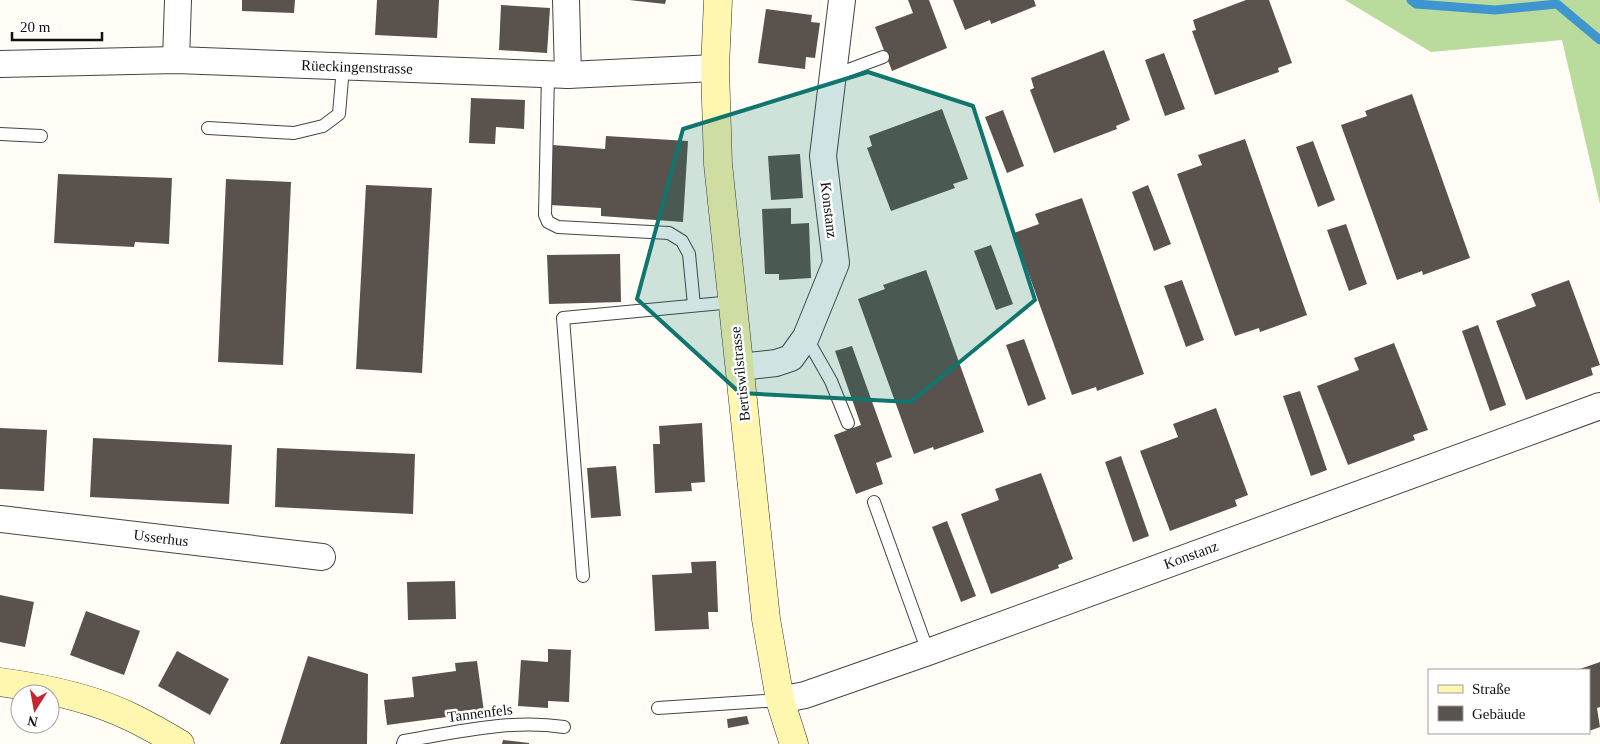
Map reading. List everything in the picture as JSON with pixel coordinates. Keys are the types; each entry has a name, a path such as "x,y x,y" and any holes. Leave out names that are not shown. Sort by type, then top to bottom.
{"main road":[{"name":"Bertiswilstrasse","path":"718,0 714,68 718,164 761,584 780,700 794,744"},
{"path":"0,682 26,685 80,698 132,717 180,744"}],"street":[{"path":"176,60 178,0"},
{"path":"558,74 566,0"},
{"name":"Konstanz","path":"740,367 776,363 791,358 806,337 836,263 823,156 842,0"},
{"name":"Rüeckingenstrasse","path":"0,64 176,60 558,74 714,68"},
{"name":"Konstanz","path":"780,700 805,695 928,652 1600,406"},
{"name":"Usserhus","path":"0,520 322,557"}],"lane":[{"path":"832,76 882,57"},
{"path":"208,128 294,133 323,126 339,114 343,67"},
{"path":"558,74 545,215 548,222 558,227 669,233 682,241 689,254 694,305"},
{"path":"0,134 41,136"},
{"path":"583,576 563,318 733,302"},
{"path":"806,337 831,380 848,424"},
{"path":"874,502 928,652"},
{"path":"658,708 780,700"},
{"name":"Tannenfels","path":"404,744 404,741 491,726 545,724 564,727"}],"highlighted area":[{"path":"868,72 973,106 1035,300 911,402 740,393 637,299 683,129"}],"green space":[{"path":"1345,0 1600,0 1600,204 1562,40 1431,52"}],"building":[{"path":"242,0 295,0 294,13 242,11"},
{"path":"377,0 439,0 437,38 375,35"},
{"path":"629,0 666,0 665,4"},
{"path":"908,0 929,0 947,48 892,71 875,27 913,13"},
{"path":"953,0 1034,0 1036,6 991,24 990,20 965,30"},
{"path":"1246,0 1269,0 1292,63 1278,68 1279,72 1215,95 1192,31 1196,30 1193,20"},
{"path":"501,5 550,8 547,53 499,50"},
{"path":"766,9 812,15 811,22 820,23 815,58 806,57 805,69 758,63"},
{"path":"1104,50 1130,120 1116,126 1117,129 1054,153 1030,90 1034,88 1031,78"},
{"path":"1164,53 1185,109 1165,116 1145,60"},
{"path":"1412,94 1470,258 1423,275 1422,271 1397,280 1341,125 1367,116 1365,111"},
{"path":"471,98 525,100 524,129 496,127 495,144 469,143"},
{"path":"942,109 968,179 953,184 955,188 891,211 867,148 872,146 869,136"},
{"path":"1003,110 1024,166 1007,173 985,117"},
{"path":"606,136 688,141 683,222 601,216 601,208 550,205 553,145 605,149"},
{"path":"1245,139 1307,315 1260,332 1259,328 1235,336 1177,174 1202,165 1198,155"},
{"path":"1313,141 1335,200 1318,207 1296,147"},
{"path":"800,154 803,198 771,200 768,156"},
{"path":"58,174 172,178 169,244 135,242 134,247 54,243"},
{"path":"226,179 291,182 283,365 218,362"},
{"path":"366,185 432,188 422,373 356,369"},
{"path":"1148,185 1171,244 1154,251 1132,192"},
{"path":"1082,198 1144,374 1097,391 1096,387 1072,395 1014,233 1039,224 1035,214"},
{"path":"791,208 791,224 809,223 811,278 779,280 779,274 765,274 762,209"},
{"path":"1346,224 1367,284 1349,291 1327,230"},
{"path":"991,245 1013,304 996,310 974,251"},
{"path":"620,254 621,302 549,304 547,255"},
{"path":"926,270 984,432 934,450 933,447 914,454 858,299 885,289 883,285"},
{"path":"1182,280 1204,340 1186,347 1164,286"},
{"path":"1569,280 1600,365 1591,368 1593,375 1526,400 1496,321 1536,306 1531,294"},
{"path":"1478,325 1506,405 1490,411 1462,331"},
{"path":"1024,339 1046,399 1028,406 1006,345"},
{"path":"1394,343 1428,430 1413,435 1415,440 1348,465 1317,386 1359,370 1354,358"},
{"path":"852,346 892,457 876,463 883,484 856,494 834,435 861,425 835,351"},
{"path":"1300,391 1327,470 1311,476 1283,396"},
{"path":"1216,408 1248,495 1235,500 1237,506 1170,531 1140,451 1178,437 1173,424"},
{"path":"702,423 705,482 691,483 692,491 655,493 653,444 660,444 659,426"},
{"path":"0,428 47,430 44,491 0,489"},
{"path":"93,438 232,445 229,504 90,497"},
{"path":"277,448 415,454 413,514 275,507"},
{"path":"1121,456 1149,536 1133,542 1105,462"},
{"path":"616,466 621,516 591,518 587,468"},
{"path":"1041,473 1073,559 1058,565 1059,568 991,594 961,514 999,500 995,489"},
{"path":"947,521 976,596 961,602 932,527"},
{"path":"716,561 718,612 708,612 709,629 655,631 652,575 692,573 691,562"},
{"path":"455,581 456,619 408,620 407,582"},
{"path":"0,595 34,602 25,647 0,642"},
{"path":"86,611 140,631 124,675 70,655"},
{"path":"548,649 571,650 569,702 548,701 548,708 518,706 521,660 548,662"},
{"path":"177,651 229,679 210,715 158,686"},
{"path":"308,656 368,674 367,744 280,744"},
{"path":"477,661 484,712 387,725 384,700 414,697 412,677 456,671 455,663"},
{"path":"1600,662 1600,707 1597,708 1600,727 1590,731 1590,669 1580,669"},
{"path":"747,716 749,724 728,728 727,719"},
{"path":"503,740 529,743 529,744 502,744"}],"waterway":[{"path":"1411,0 1416,4 1495,10 1557,4 1600,40"}]}
